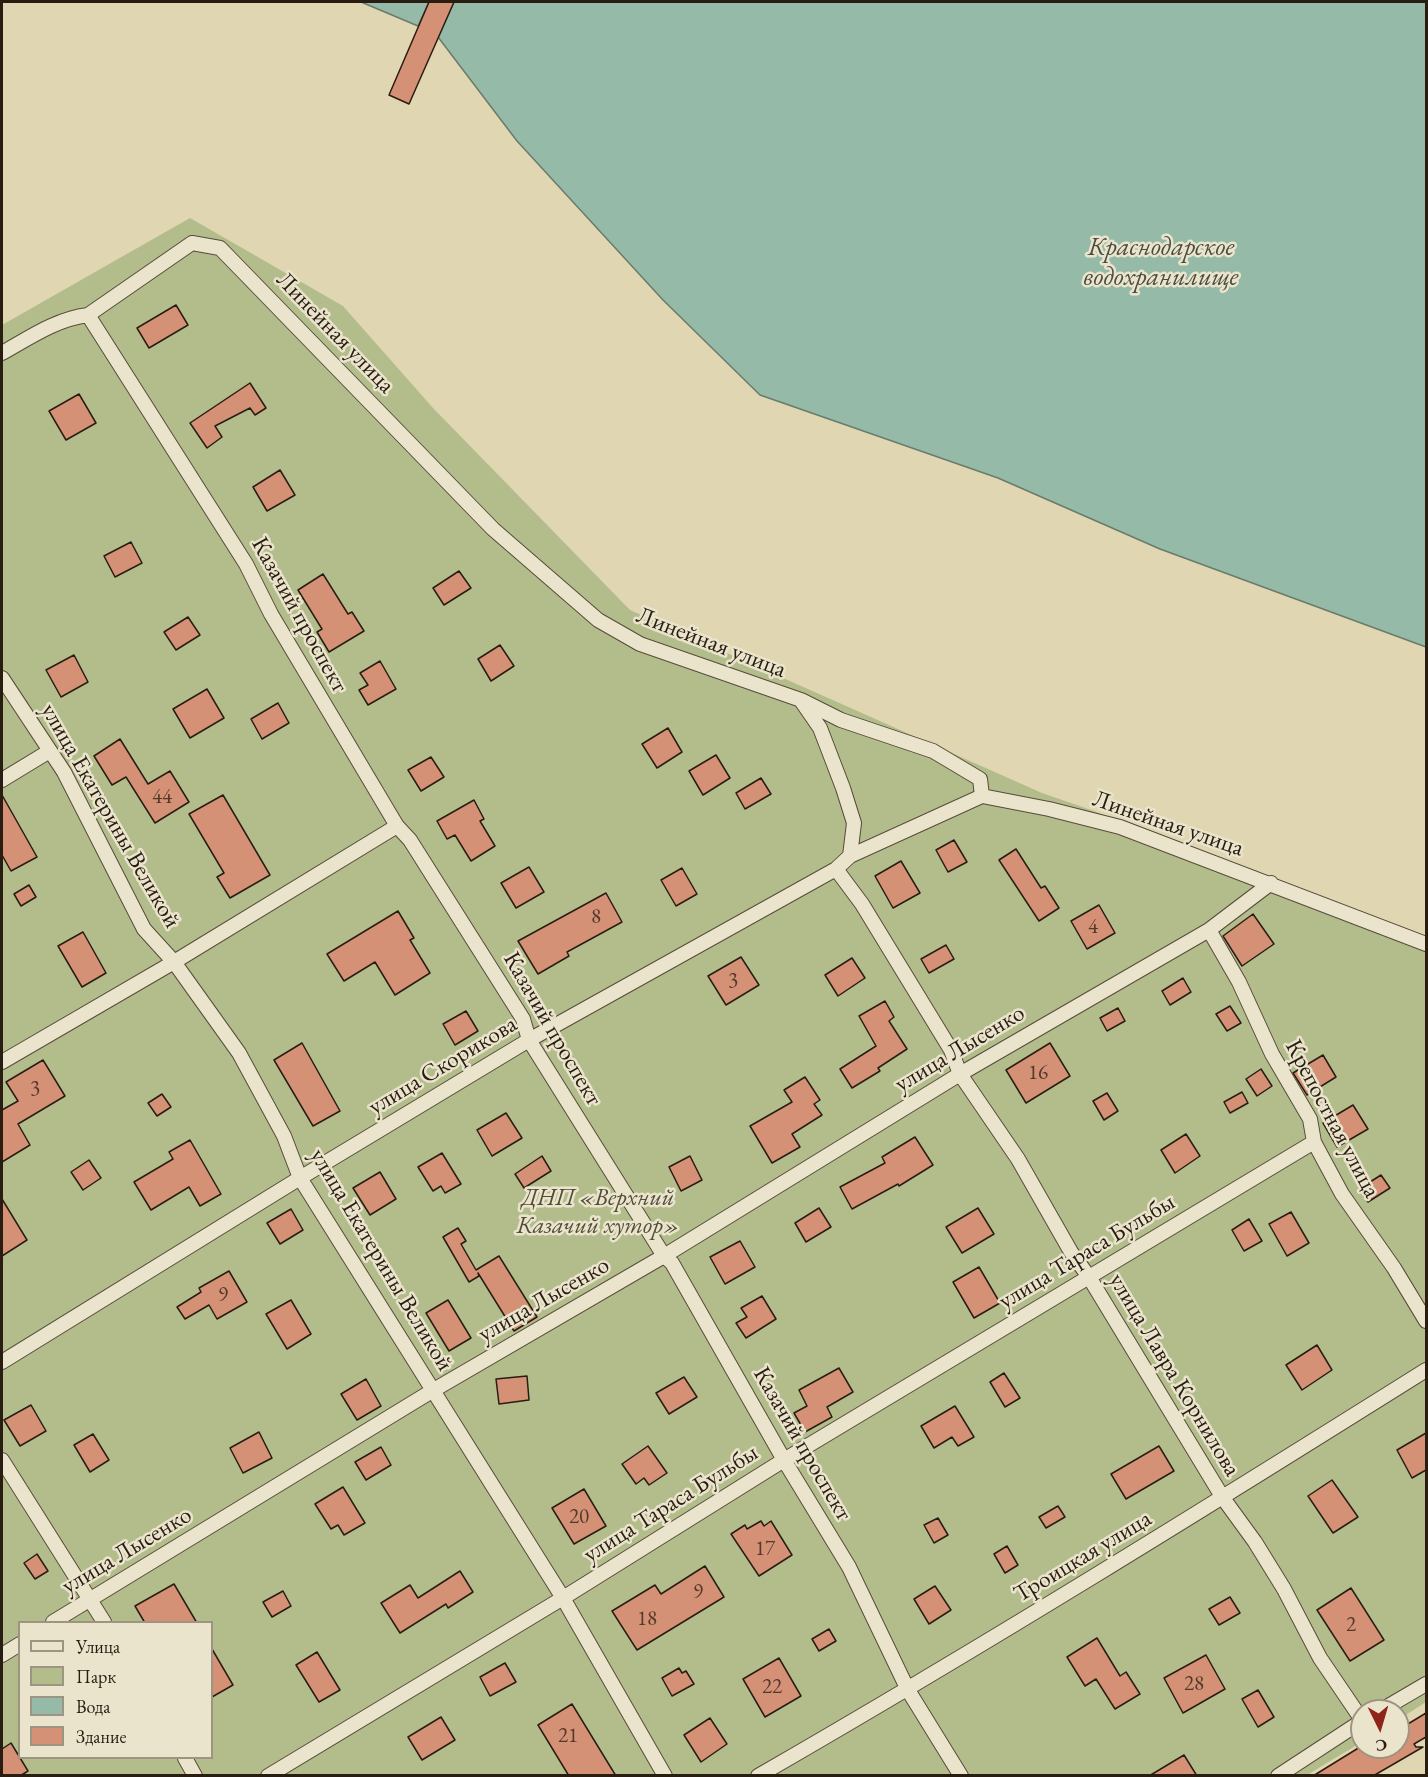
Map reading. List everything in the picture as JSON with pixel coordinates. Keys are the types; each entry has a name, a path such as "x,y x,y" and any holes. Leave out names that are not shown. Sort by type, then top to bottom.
{"street":[{"name":"Линейная улица","path":"2,353 57,323 72,317 88,315 192,243 220,248 493,529 598,620 640,644 801,700 841,720 933,751 980,779 982,796 1049,808 1120,827 1426,944"},
{"name":"Казачий проспект","path":"88,315 246,564 271,614 397,826 411,840 523,1019 529,1040 664,1256 672,1263 784,1460 849,1567 908,1690 961,1776"},
{"name":"улица Екатерины Великой","path":"2,678 48,752 64,772 144,929 174,962 239,1053 284,1136 300,1178 563,1598 665,1776"},
{"path":"801,700 820,728 854,823 850,856"},
{"path":"2,780 48,752"},
{"name":"улица Скорикова","path":"2,1362 529,1040 836,869 850,856 982,796"},
{"path":"2,1062 174,962 397,826"},
{"name":"улица Лавра Корнилова","path":"836,869 862,904 951,1050 960,1074 1018,1159 1071,1252 1089,1277 1223,1498 1255,1542 1284,1589 1320,1658 1350,1702"},
{"name":"улица Лысенко","path":"56,1621 432,1391 664,1256 960,1074 1209,930 1271,883"},
{"name":"Крепостная улица","path":"1209,930 1239,982 1272,1054 1310,1119 1314,1142 1342,1194 1394,1268 1426,1321"},
{"name":"улица Тараса Бульбы","path":"268,1776 563,1598 784,1460 1314,1142"},
{"name":"Троицкая улица","path":"758,1776 908,1690 1223,1498 1426,1370"},
{"path":"2,1460 103,1621"},
{"path":"2,1655 18,1645"},
{"path":"1400,1699 1426,1684"},
{"path":"1278,1776 1350,1728"},
{"path":"185,1759 195,1776"}],"green space":[{"name":"ДНП «Верхний Казачий хутор»","path":"190,218 343,306 433,408 630,610 1042,793 1094,811 1426,944 1426,1702 1410,1712 1410,1699 1350,1699 1350,1749 1307,1775 2,1775 2,325"}],"water":[{"path":"361,2 429,2 418,26"},
{"name":"Краснодарское водохранилище","path":"454,2 1426,2 1426,647 1160,549 998,478 760,395 663,300 517,141 438,37"}],"building":[{"path":"429,2 454,2 409,104 389,95"},
{"path":"176,305 188,325 149,348 137,328"},
{"path":"250,383 266,408 255,415 250,408 215,426 222,437 207,448 190,423"},
{"path":"79,394 96,423 66,440 49,411"},
{"path":"280,470 295,495 267,511 253,487"},
{"path":"131,542 142,563 115,577 104,556"},
{"path":"459,571 471,588 444,605 433,588"},
{"path":"323,574 348,614 352,612 364,631 329,652 317,632 322,629 298,590"},
{"path":"188,617 200,635 176,650 164,632"},
{"path":"500,645 514,666 491,681 478,659"},
{"path":"74,655 88,682 61,697 46,670"},
{"path":"380,661 396,689 368,705 359,690 368,685 360,673"},
{"path":"207,689 224,718 190,738 173,709"},
{"path":"278,703 289,723 262,739 251,719"},
{"path":"668,728 682,752 657,768 642,744"},
{"path":"120,739 148,784 170,771 189,802 155,823 126,777 112,785 94,756"},
{"path":"716,755 730,778 703,795 689,771"},
{"path":"431,757 444,777 421,791 408,770"},
{"path":"761,778 771,794 745,809 736,793"},
{"path":"2,795 37,857 11,871 2,855"},
{"path":"223,795 270,875 230,898 217,877 224,873 189,814"},
{"path":"474,800 484,819 480,821 495,846 471,861 455,835 447,839 437,821"},
{"path":"954,840 967,862 948,872 936,850"},
{"path":"1016,849 1041,888 1045,886 1059,908 1039,921 999,860"},
{"path":"901,861 920,893 893,908 875,876"},
{"path":"529,867 544,892 516,908 501,883"},
{"path":"682,868 697,894 676,906 661,880"},
{"path":"29,885 36,897 21,906 14,894"},
{"path":"606,893 622,922 567,952 569,956 538,974 518,941"},
{"path":"1099,905 1115,933 1087,949 1071,921"},
{"path":"398,911 414,938 410,940 430,973 395,995 375,962 344,981 327,954"},
{"path":"1253,914 1274,944 1242,966 1223,936"},
{"path":"83,932 106,973 82,987 58,946"},
{"path":"946,945 954,959 929,973 921,959"},
{"path":"741,957 759,985 726,1005 708,976"},
{"path":"852,958 865,978 838,996 825,975"},
{"path":"1183,978 1191,992 1170,1005 1162,991"},
{"path":"885,1001 894,1017 889,1021 907,1049 878,1068 880,1071 852,1088 840,1069 876,1046 859,1016"},
{"path":"1230,1006 1241,1023 1227,1031 1216,1014"},
{"path":"1118,1008 1125,1021 1107,1031 1100,1018"},
{"path":"466,1011 478,1031 455,1045 443,1024"},
{"path":"302,1043 340,1111 313,1126 274,1060"},
{"path":"1050,1043 1070,1076 1026,1103 1006,1070"},
{"path":"1323,1055 1336,1077 1307,1095 1293,1073"},
{"path":"43,1060 65,1096 18,1124 30,1145 2,1162 2,1110 18,1101 6,1082"},
{"path":"1261,1069 1272,1086 1257,1096 1246,1079"},
{"path":"805,1077 820,1100 814,1104 822,1115 792,1134 800,1147 772,1163 750,1126 792,1102 784,1090"},
{"path":"1242,1092 1248,1103 1230,1113 1224,1102"},
{"path":"1107,1093 1118,1111 1104,1120 1093,1101"},
{"path":"162,1094 171,1107 157,1116 148,1103"},
{"path":"1353,1105 1368,1129 1337,1147 1323,1123"},
{"path":"506,1113 522,1138 492,1156 477,1130"},
{"path":"1186,1134 1200,1156 1175,1173 1161,1150"},
{"path":"915,1137 933,1165 899,1186 898,1184 852,1209 840,1187 885,1163 882,1157"},
{"path":"190,1140 221,1194 200,1206 189,1187 151,1210 134,1182 173,1159 169,1152"},
{"path":"442,1153 461,1184 445,1193 441,1186 433,1191 418,1167"},
{"path":"542,1156 551,1171 524,1188 515,1174"},
{"path":"690,1156 702,1180 681,1191 669,1167"},
{"path":"89,1160 101,1178 83,1190 71,1172"},
{"path":"380,1172 396,1199 370,1215 353,1188"},
{"path":"1381,1175 1390,1188 1368,1202 1359,1189"},
{"path":"2,1199 27,1240 2,1256"},
{"path":"819,1208 831,1227 806,1242 795,1223"},
{"path":"978,1208 994,1234 962,1253 946,1227"},
{"path":"291,1209 303,1230 280,1244 267,1223"},
{"path":"1291,1212 1309,1243 1287,1256 1269,1224"},
{"path":"1249,1219 1262,1241 1244,1251 1232,1230"},
{"path":"458,1228 466,1241 461,1244 476,1270 499,1256 537,1317 514,1331 478,1273 479,1276 469,1282 443,1237"},
{"path":"740,1241 755,1267 725,1284 710,1257"},
{"path":"979,1267 1000,1303 974,1318 953,1282"},
{"path":"229,1271 247,1302 217,1319 209,1305 185,1319 177,1307 201,1292 199,1288"},
{"path":"762,1296 776,1319 746,1338 736,1323 747,1317 741,1308"},
{"path":"291,1300 311,1334 287,1349 266,1314"},
{"path":"448,1300 471,1338 449,1351 426,1313"},
{"path":"1317,1345 1332,1370 1302,1390 1286,1365"},
{"path":"839,1368 853,1392 827,1407 832,1417 805,1432 794,1413 807,1406 799,1390"},
{"path":"1004,1373 1020,1398 1005,1407 990,1382"},
{"path":"527,1376 529,1400 499,1404 496,1379"},
{"path":"684,1377 697,1397 669,1414 656,1393"},
{"path":"366,1379 381,1406 357,1420 341,1394"},
{"path":"31,1405 46,1431 20,1446 4,1420"},
{"path":"955,1406 974,1437 958,1446 952,1437 934,1448 921,1426"},
{"path":"259,1432 272,1458 243,1473 230,1448"},
{"path":"1426,1433 1426,1470 1412,1478 1397,1450"},
{"path":"93,1434 109,1460 90,1472 74,1445"},
{"path":"648,1446 667,1473 649,1485 644,1478 636,1484 622,1464"},
{"path":"1159,1446 1174,1471 1126,1499 1111,1474"},
{"path":"381,1447 391,1465 366,1480 355,1462"},
{"path":"1332,1480 1358,1517 1333,1533 1308,1496"},
{"path":"343,1487 365,1523 344,1535 338,1525 331,1529 315,1504"},
{"path":"584,1489 606,1526 574,1544 552,1508"},
{"path":"1058,1506 1065,1517 1046,1528 1039,1517"},
{"path":"938,1518 948,1535 934,1543 924,1525"},
{"path":"761,1521 764,1526 771,1521 792,1555 759,1576 731,1534 745,1525 747,1529"},
{"path":"1007,1546 1018,1565 1005,1573 994,1554"},
{"path":"37,1554 48,1571 35,1579 24,1563"},
{"path":"705,1566 724,1597 637,1650 612,1611 655,1585 661,1594"},
{"path":"460,1571 473,1592 448,1608 446,1604 400,1633 381,1603 410,1585 418,1598"},
{"path":"174,1584 196,1621 144,1621 135,1606"},
{"path":"935,1586 951,1610 929,1624 914,1599"},
{"path":"1351,1588 1384,1640 1350,1661 1317,1610"},
{"path":"283,1591 291,1606 272,1617 263,1602"},
{"path":"1230,1597 1240,1613 1219,1625 1209,1609"},
{"path":"829,1629 836,1641 819,1651 812,1639"},
{"path":"1097,1638 1120,1676 1126,1672 1140,1694 1115,1709 1096,1679 1085,1686 1067,1657"},
{"path":"213,1651 233,1685 213,1696"},
{"path":"317,1652 340,1690 319,1702 296,1665"},
{"path":"1206,1655 1225,1689 1183,1713 1164,1678"},
{"path":"779,1658 801,1696 765,1717 743,1679"},
{"path":"505,1663 516,1682 490,1696 480,1677"},
{"path":"679,1668 682,1673 686,1671 694,1684 672,1696 662,1678"},
{"path":"1258,1690 1274,1717 1258,1727 1242,1699"},
{"path":"572,1704 616,1776 569,1776 538,1725"},
{"path":"1426,1713 1426,1737 1414,1744 1416,1747 1423,1747 1410,1755 1410,1723"},
{"path":"441,1717 455,1740 422,1760 408,1737"},
{"path":"710,1718 727,1744 701,1762 684,1735"},
{"path":"11,1743 18,1759 21,1759 28,1771 20,1776 2,1776 2,1749"},
{"path":"1350,1753 1350,1759 1402,1759 1373,1776 1313,1776"},
{"path":"1184,1755 1197,1776 1149,1776"}]}
